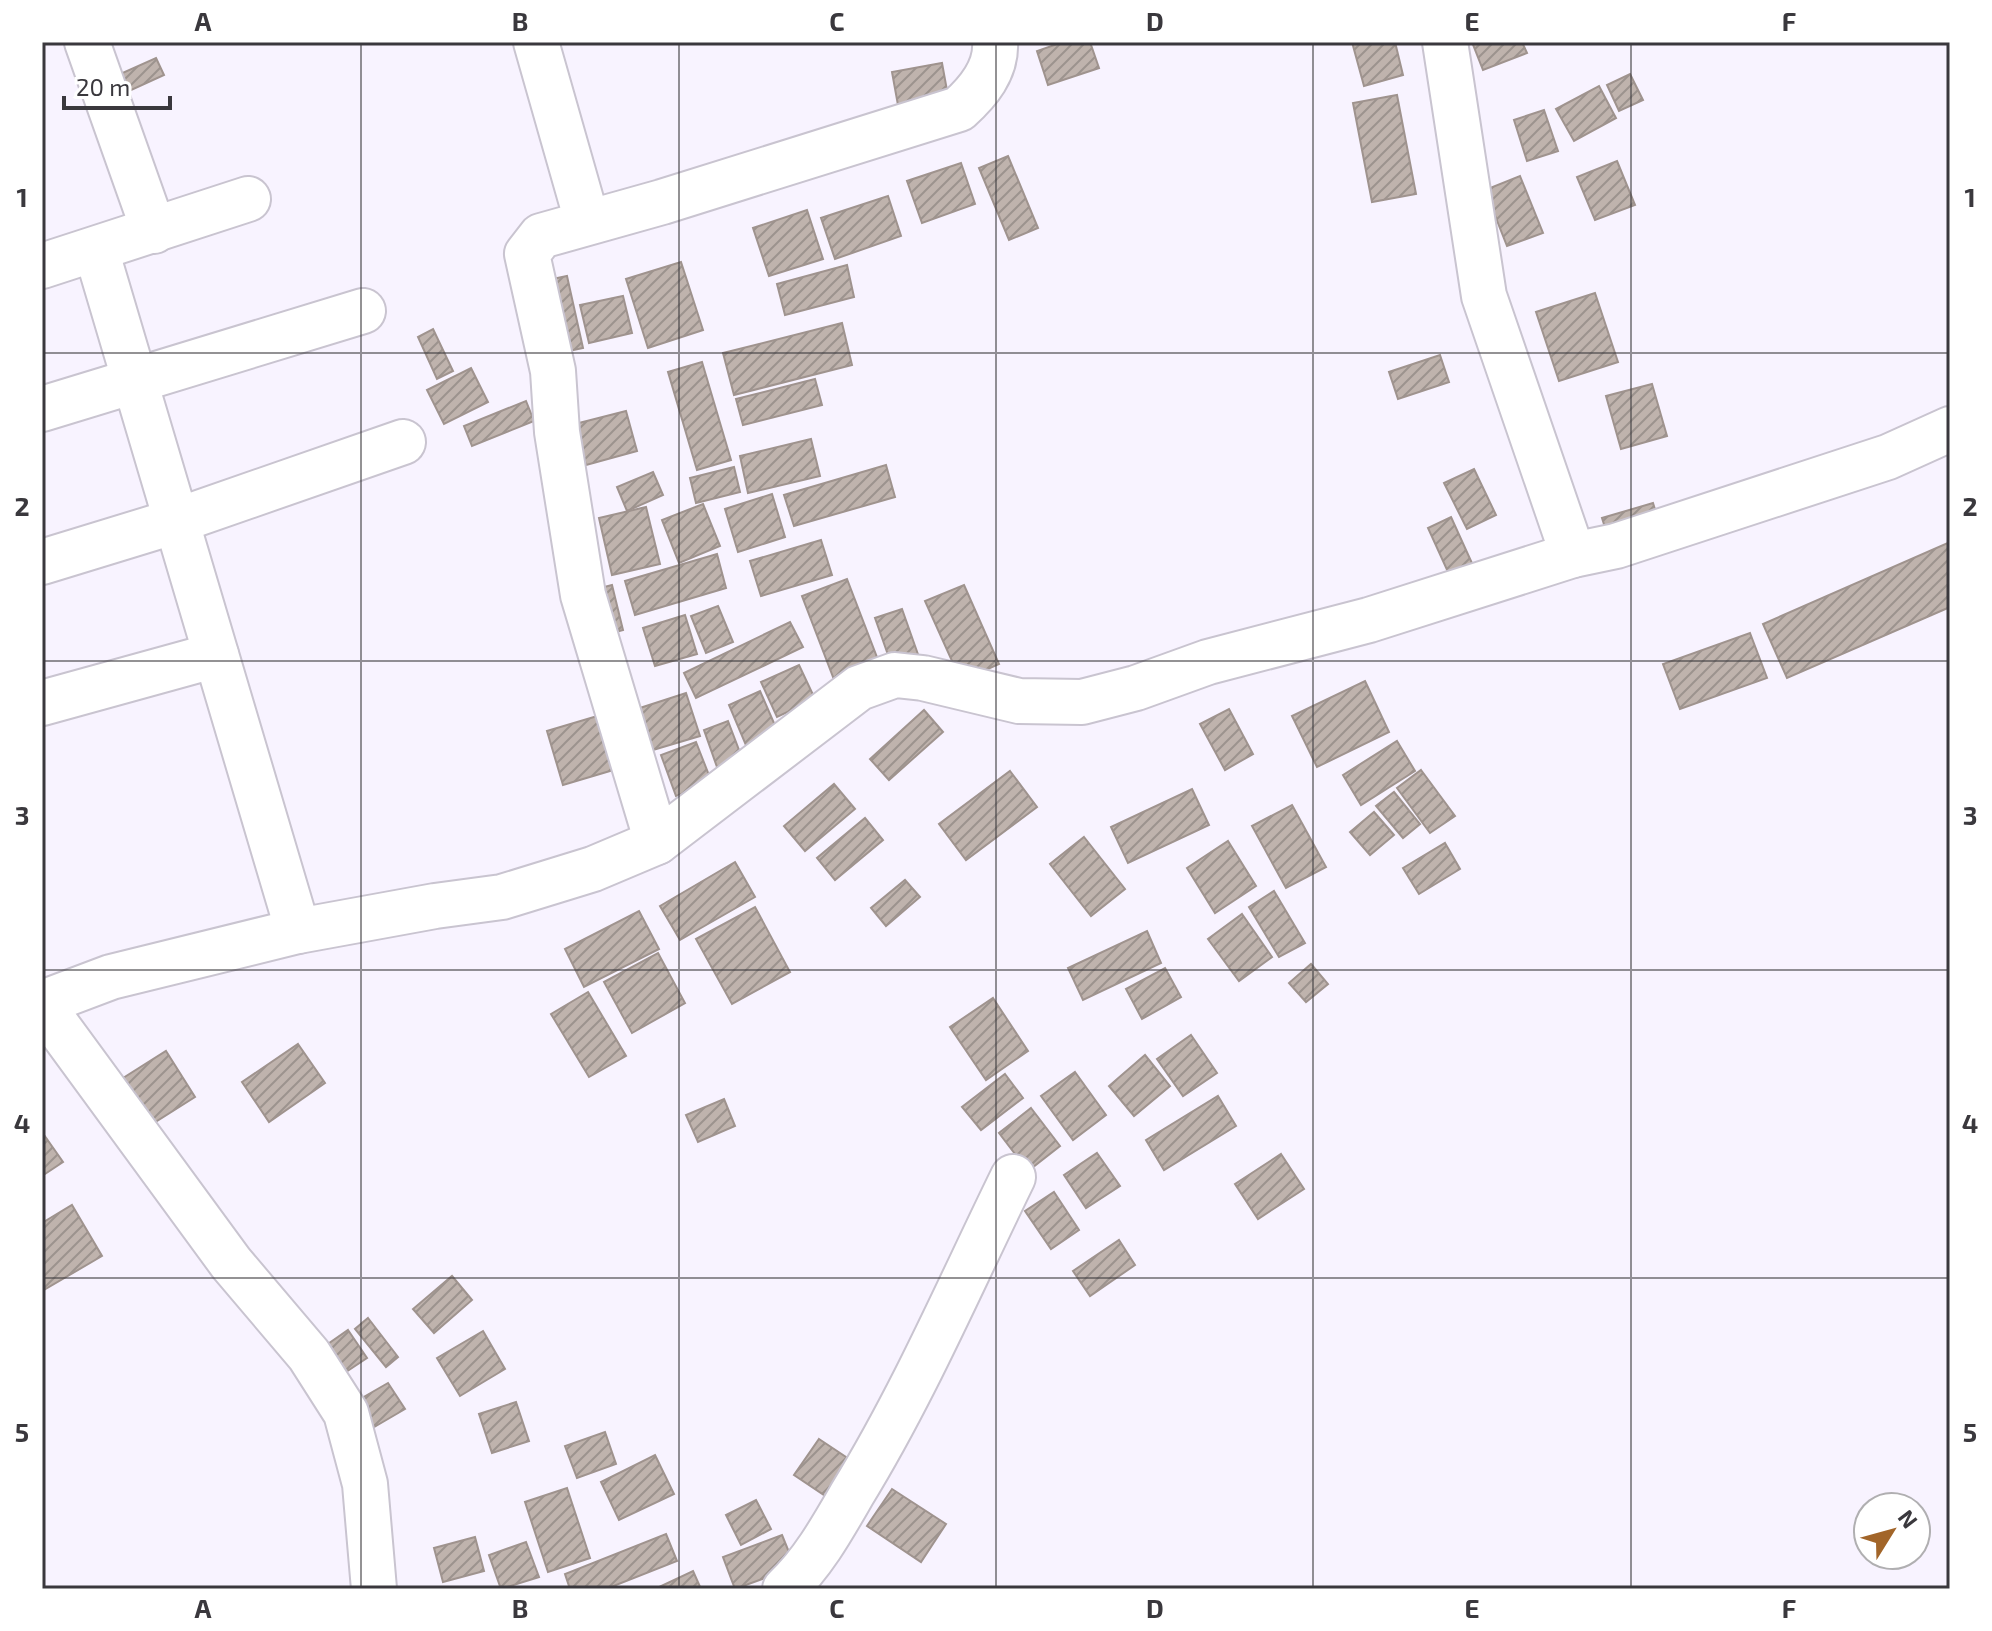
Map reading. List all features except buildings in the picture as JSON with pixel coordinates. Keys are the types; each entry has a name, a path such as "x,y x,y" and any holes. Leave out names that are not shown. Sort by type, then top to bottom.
{"street":[{"path":"87,42 154,231"},
{"path":"536,42 587,221"},
{"path":"657,842 583,595 559,446 553,371 527,254 541,236 662,202 959,109 978,92 989,73 995,42"},
{"path":"1445,42 1484,296 1573,555"},
{"path":"42,266 248,199"},
{"path":"96,250 298,931"},
{"path":"42,409 363,311"},
{"path":"374,1589 365,1484 346,1413 309,1355 231,1263 42,1004 111,977 298,931 502,897 593,869 657,842 859,688 895,675 923,678 1019,701 1082,702 1136,688 1208,662 1369,620 1573,555 1616,546 1888,457 1950,429"},
{"path":"42,562 176,521 403,442"},
{"path":"42,703 216,655"},
{"path":"785,1589 796,1579 827,1536 880,1448 1013,1177"}]}
